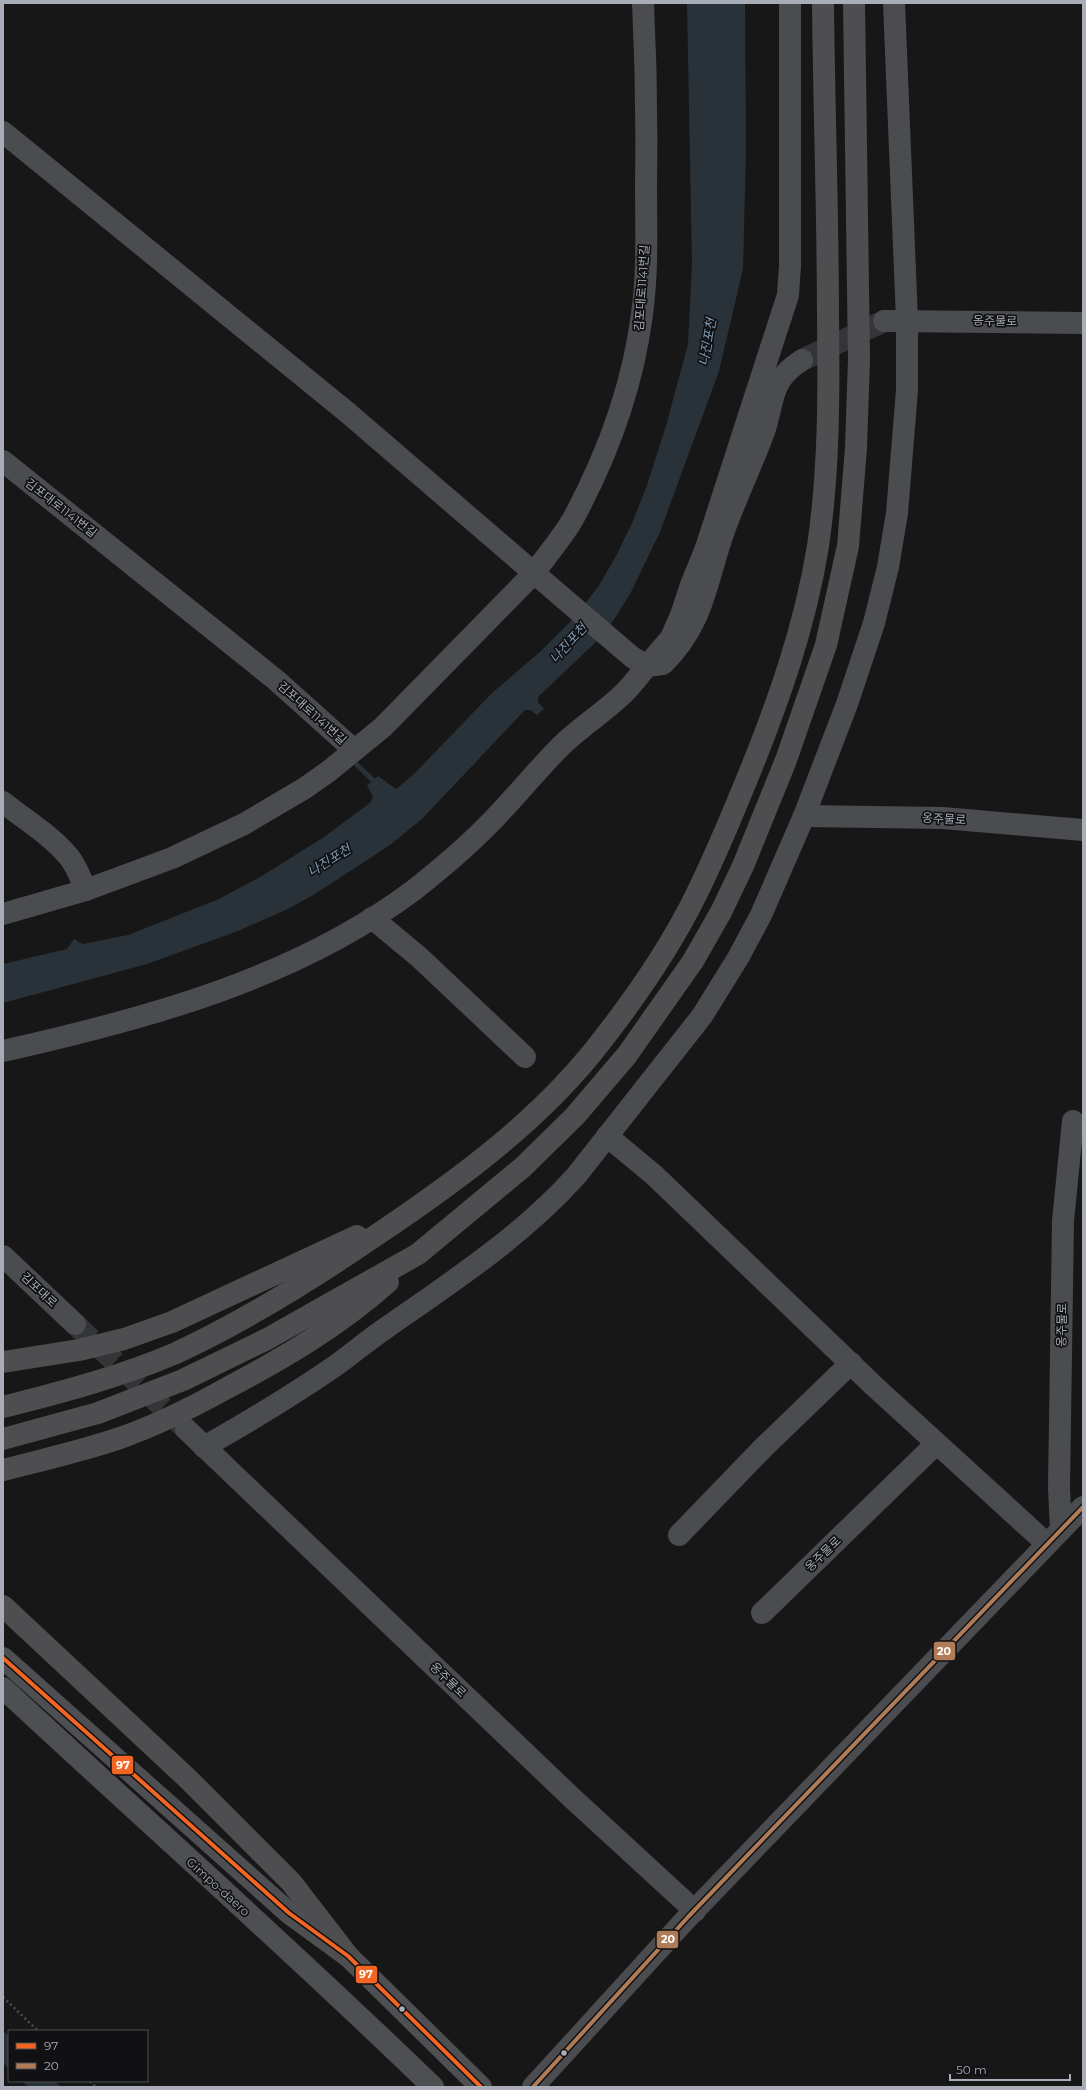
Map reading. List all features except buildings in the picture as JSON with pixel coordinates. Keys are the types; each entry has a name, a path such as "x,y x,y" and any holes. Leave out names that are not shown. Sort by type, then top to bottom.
{"highway":[{"path":"3,1407 132,1369 175,1353 306,1283 418,1207 484,1158 543,1106 602,1042 660,959 695,898 733,814 774,713 792,660 810,588 826,477 829,393 823,3"},
{"path":"3,1470 120,1438 193,1406 257,1372 325,1331 365,1302 418,1254 523,1167 575,1116 626,1055 661,1008 693,961 721,912 743,866 774,793 826,645 848,546 853,497 859,359 854,3"},
{"path":"3,1362 79,1350 124,1338 172,1322 418,1207"},
{"path":"3,1439 98,1414 183,1380 267,1339 418,1254"},
{"path":"3,1606 187,1778 291,1882 348,1956"},
{"path":"3,1625 210,1819 291,1882"}],"main road":[{"path":"3,1658 290,1913 348,1956 481,2087"},
{"name":"Gimpo-daero","path":"3,1688 152,1827 365,2021 433,2087"}],"street":[{"name":"김포대로1141번길","path":"3,914 86,890 172,858 244,824 305,788 383,727 538,576 566,530 588,487 623,403 638,342 643,306 645,251 646,158 643,3"},
{"path":"3,1052 153,1012 224,988 281,967 318,949 372,918 414,890 479,834 560,747 626,692 640,662 671,638 682,615 691,585 706,548 788,295 790,266 790,3"},
{"path":"204,1447 244,1424 334,1366 499,1248 557,1197 576,1176 674,1053 720,989 761,915 804,816 860,666 874,623 888,566 897,514 907,390 907,320 894,3"},
{"path":"3,132 348,413 640,662 664,664 678,649 692,628 701,608 726,527 764,430 776,388 781,376 802,360"},
{"name":"옹주물로","path":"884,321 907,320 1083,323"},
{"name":"김포대로1141번길","path":"3,461 276,680 354,750"},
{"path":"3,802 59,846 70,857 86,890"},
{"name":"옹주물로","path":"804,816 943,818 1083,830"},
{"path":"372,918 420,957 525,1057"},
{"name":"옹주물로","path":"1054,1537 1059,1488 1063,1221 1073,1121"},
{"path":"607,1136 660,1180 936,1444 1054,1537"},
{"name":"김포대로","path":"3,1256 75,1324"},
{"path":"679,1535 764,1447 851,1363"},
{"name":"옹주물로","path":"186,1429 571,1797 695,1911"},
{"name":"옹주물로","path":"762,1613 936,1444"},
{"path":"533,2087 695,1911 1083,1507"}],"path":[{"path":"3,1997 37,2030"}],"water":[{"name":"나진포천","path":"687,3 745,3 746,151 743,269 719,371 660,532 630,594 613,621 599,639 538,697 538,702 544,709 537,715 530,710 525,710 422,819 390,845 315,894 288,909 238,931 147,964 3,1003 3,964 67,949 74,939 83,944 128,935 219,899 262,876 324,837 370,803 373,797 367,785 378,776 396,789 414,774 492,693 541,651 574,618 598,587 615,558 633,521 646,488 666,426 688,344 692,264"},
{"path":"3,2031 8,2035 8,2068 3,2063"},
{"path":"23,2082 56,2082 61,2087 28,2087"}],"waterway":[{"path":"357,765 377,784"}],"tunnel":[{"path":"802,360 884,321"},
{"path":"75,1324 186,1429"}],"transit line":[{"name":"20","path":"533,2087 688,1917 1083,1507"},
{"name":"97","path":"3,1658 289,1913 348,1956 481,2087"}]}
